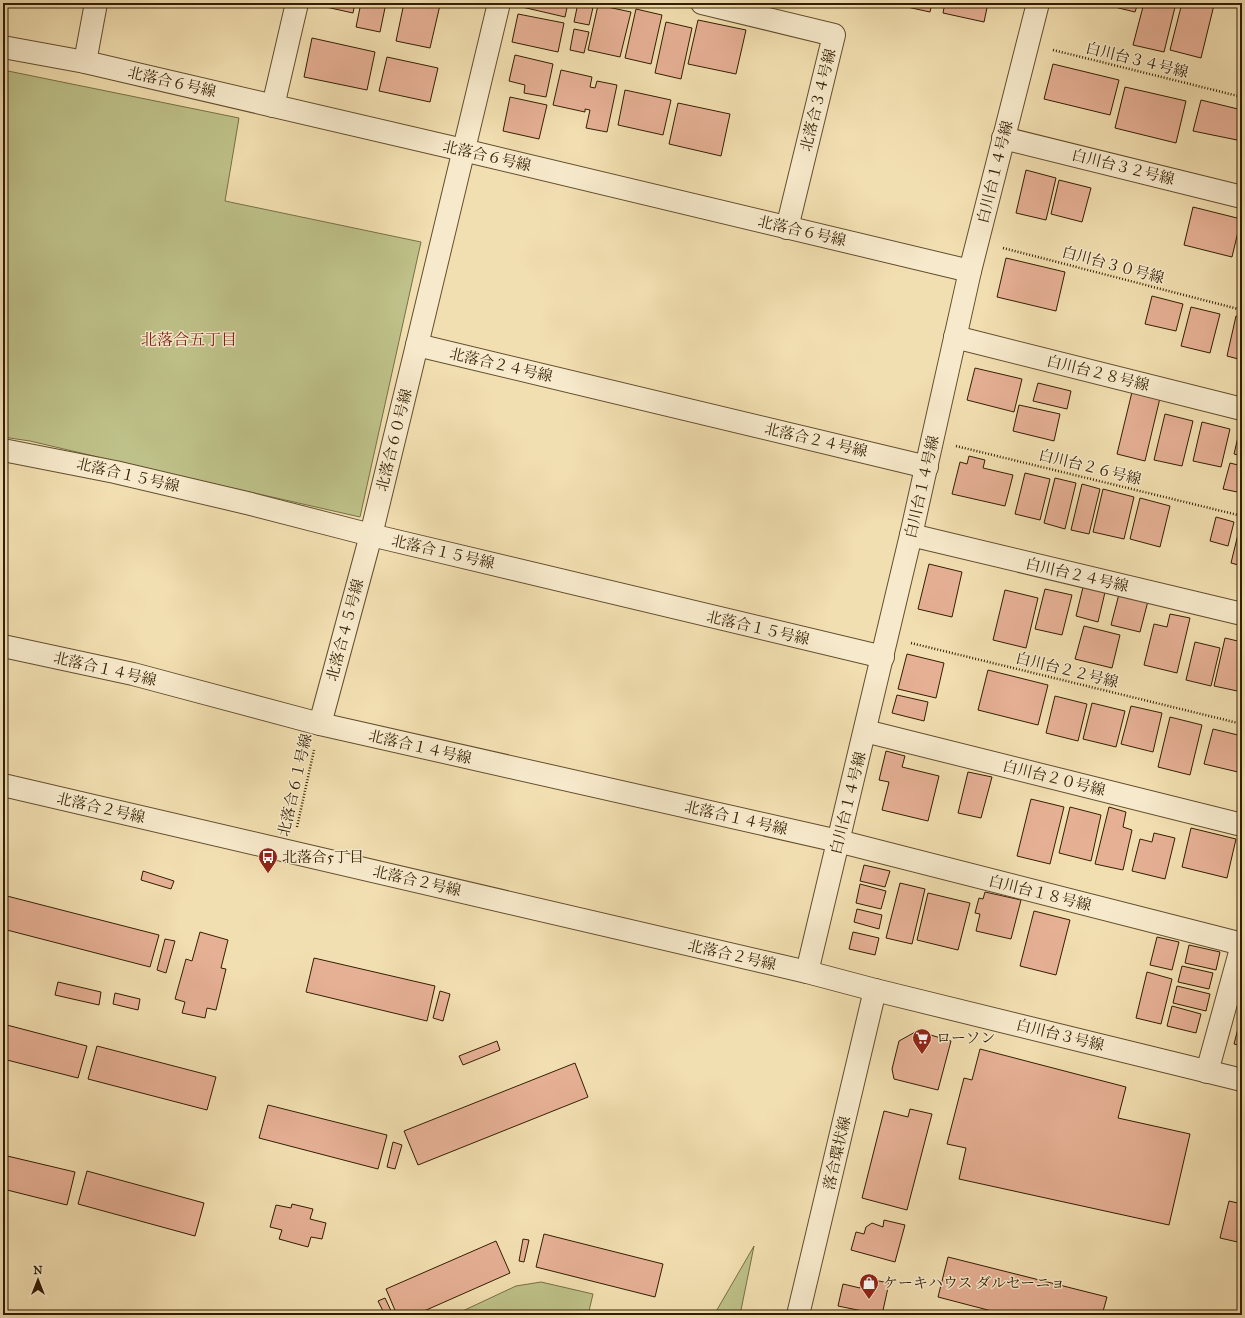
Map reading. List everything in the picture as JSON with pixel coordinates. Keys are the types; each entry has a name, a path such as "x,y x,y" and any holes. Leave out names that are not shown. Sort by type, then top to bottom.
{"street":[{"path":"85,62 96,3"},
{"path":"273,106 297,3"},
{"path":"416,345 499,3"},
{"name":"北落合３４号線","path":"702,3 834,35 788,228"},
{"name":"白川台１４号線","path":"807,972 885,648 970,271 1038,3"},
{"name":"北落合６号線","path":"3,47 85,62 463,150 970,271"},
{"name":"白川台３２号線","path":"1003,138 1242,197"},
{"name":"白川台２８号線","path":"955,337 1242,409"},
{"name":"北落合２４号線","path":"416,345 926,467"},
{"name":"北落合６０号線","path":"371,535 416,345"},
{"name":"北落合１５号線","path":"3,450 115,472 251,504 371,535 885,648"},
{"name":"北落合４５号線","path":"320,724 371,535"},
{"name":"白川台２４号線","path":"911,535 1242,614"},
{"name":"北落合１４号線","path":"3,646 133,674 320,724 838,841"},
{"name":"白川台２０号線","path":"865,731 1242,825"},
{"name":"北落合２号線","path":"3,785 807,972"},
{"name":"白川台１８号線","path":"838,841 1242,944"},
{"path":"1207,1072 1242,944"},
{"name":"白川台３号線","path":"807,972 1242,1080"},
{"name":"落合環状線","path":"798,1315 875,990"}],"path":[{"name":"白川台３４号線","path":"1028,43 1242,98"},
{"name":"白川台３０号線","path":"978,241 1242,310"},
{"name":"白川台２６号線","path":"932,440 1242,516"},
{"name":"白川台２２号線","path":"885,648 1242,724"},
{"name":"北落合６１号線","path":"291,852 320,724"}],"green space":[{"path":"3,70 239,118 225,201 421,242 360,517 30,441 3,437"},
{"path":"754,1246 740,1315 714,1315"},
{"path":"541,1282 593,1294 588,1315 454,1315 516,1286"}],"building":[{"path":"318,3 355,3 353,13 317,5"},
{"path":"361,3 386,3 380,32 356,27"},
{"path":"404,3 433,3 440,5 430,48 396,41"},
{"path":"523,3 568,3 565,17 522,7"},
{"path":"578,3 594,3 589,25 574,22"},
{"path":"908,3 932,3 930,12 907,7"},
{"path":"945,3 988,3 984,22 943,13"},
{"path":"1098,3 1138,3 1135,12"},
{"path":"1144,3 1176,3 1164,52 1133,45"},
{"path":"1182,3 1205,3 1214,5 1201,58 1170,50"},
{"path":"598,5 631,12 620,57 588,50"},
{"path":"636,9 662,15 651,64 625,58"},
{"path":"518,14 564,23 558,52 512,42"},
{"path":"698,20 746,30 736,74 688,64"},
{"path":"666,22 692,28 681,79 655,73"},
{"path":"574,29 589,32 584,53 570,50"},
{"path":"312,38 375,52 367,90 304,77"},
{"path":"515,55 553,64 546,97 524,93 525,85 509,81"},
{"path":"387,57 438,68 430,102 379,91"},
{"path":"1053,64 1119,80 1110,115 1044,99"},
{"path":"561,70 592,77 590,87 595,88 597,81 617,85 607,132 586,128 590,110 585,109 585,112 553,105"},
{"path":"1125,87 1186,101 1176,143 1115,128"},
{"path":"625,90 671,100 663,135 618,125"},
{"path":"510,97 547,105 539,139 503,131"},
{"path":"1201,100 1242,110 1242,141 1193,131"},
{"path":"678,103 730,114 721,156 669,144"},
{"path":"1026,170 1056,178 1046,220 1016,213"},
{"path":"1059,180 1091,188 1082,222 1051,214"},
{"path":"1193,207 1241,219 1232,257 1184,245"},
{"path":"1006,258 1065,272 1056,311 997,297"},
{"path":"1152,296 1183,304 1176,331 1145,324"},
{"path":"1191,307 1220,314 1210,353 1181,346"},
{"path":"1236,316 1242,317 1242,360 1227,356"},
{"path":"975,368 1022,379 1014,412 967,400"},
{"path":"1038,383 1071,391 1067,409 1033,401"},
{"path":"1132,392 1160,398 1145,461 1117,454"},
{"path":"1019,405 1060,414 1054,441 1013,431"},
{"path":"1165,414 1193,421 1182,466 1154,460"},
{"path":"1202,422 1230,429 1221,467 1193,461"},
{"path":"1242,424 1242,456 1234,454"},
{"path":"969,456 985,460 983,468 1013,475 1005,506 952,494 960,462 967,464"},
{"path":"1230,463 1242,466 1242,493 1223,489"},
{"path":"1025,473 1050,479 1040,520 1015,514"},
{"path":"1055,478 1076,483 1065,529 1044,523"},
{"path":"1082,484 1100,489 1089,534 1071,530"},
{"path":"1103,489 1134,497 1124,539 1093,532"},
{"path":"1140,498 1170,506 1160,547 1130,539"},
{"path":"1216,517 1234,522 1228,546 1210,541"},
{"path":"1240,526 1242,527 1242,566 1231,563"},
{"path":"929,564 962,572 952,617 918,609"},
{"path":"1084,583 1106,588 1098,622 1076,616"},
{"path":"1045,589 1072,595 1062,635 1035,629"},
{"path":"1005,590 1038,598 1026,648 993,640"},
{"path":"1119,594 1148,601 1140,632 1111,625"},
{"path":"1170,614 1190,618 1177,673 1144,665 1154,624 1167,627"},
{"path":"1084,626 1120,635 1112,668 1075,659"},
{"path":"1225,638 1242,642 1242,692 1214,686"},
{"path":"1195,642 1220,648 1211,686 1186,680"},
{"path":"907,654 944,663 936,698 898,689"},
{"path":"988,670 1048,685 1038,725 978,710"},
{"path":"897,695 928,702 924,721 892,713"},
{"path":"1055,696 1087,704 1078,741 1046,733"},
{"path":"1092,703 1125,711 1116,747 1083,739"},
{"path":"1131,706 1162,713 1153,752 1121,744"},
{"path":"1170,717 1202,725 1190,775 1158,767"},
{"path":"1213,729 1242,736 1242,757 1238,772 1204,764"},
{"path":"886,751 905,756 902,767 939,776 928,821 882,810 889,782 879,780"},
{"path":"968,772 992,777 981,818 958,813"},
{"path":"1031,799 1064,807 1050,864 1017,856"},
{"path":"1070,807 1101,815 1091,861 1059,853"},
{"path":"1109,807 1126,812 1123,827 1132,830 1123,870 1095,864"},
{"path":"1191,828 1236,839 1227,878 1182,867"},
{"path":"1154,833 1175,838 1165,879 1132,871 1140,839 1152,842"},
{"path":"864,865 890,871 885,887 860,881"},
{"path":"143,871 174,881 171,889 141,880"},
{"path":"900,883 925,889 912,944 886,938"},
{"path":"860,884 886,891 881,909 856,903"},
{"path":"985,892 1021,900 1011,939 976,931 980,914 975,913 979,898 983,899"},
{"path":"928,893 970,903 958,950 917,940"},
{"path":"3,895 159,935 150,967 3,929"},
{"path":"857,909 882,915 879,929 854,922"},
{"path":"1034,911 1070,920 1056,975 1020,966"},
{"path":"200,932 228,940 221,968 226,969 216,1010 207,1008 205,1018 182,1013 185,1002 175,999 186,959 192,961"},
{"path":"853,932 879,938 875,955 849,949"},
{"path":"1157,937 1179,942 1172,970 1150,965"},
{"path":"165,939 175,941 166,973 157,970"},
{"path":"1189,945 1220,952 1216,970 1185,963"},
{"path":"314,958 435,986 427,1021 306,992"},
{"path":"1182,966 1213,973 1209,989 1178,982"},
{"path":"1147,972 1172,979 1161,1024 1136,1018"},
{"path":"58,982 101,992 99,1005 55,995"},
{"path":"1177,986 1210,994 1206,1011 1173,1003"},
{"path":"440,991 450,994 443,1021 433,1018"},
{"path":"115,993 140,999 138,1010 113,1004"},
{"path":"1172,1006 1201,1014 1196,1033 1167,1026"},
{"path":"1242,1013 1242,1046 1234,1044"},
{"path":"3,1024 87,1046 78,1078 3,1059"},
{"name":"ローソン","path":"917,1031 951,1041 938,1090 894,1079 892,1069 899,1041"},
{"path":"497,1041 500,1050 463,1065 459,1056"},
{"path":"97,1046 216,1077 207,1110 88,1079"},
{"path":"980,1049 1126,1087 1118,1118 1190,1134 1169,1225 959,1179 966,1148 947,1144 964,1078 972,1080"},
{"path":"575,1063 588,1097 418,1165 404,1131"},
{"path":"268,1105 387,1135 378,1169 259,1138"},
{"path":"910,1109 932,1114 907,1210 862,1198 884,1111 908,1117"},
{"path":"393,1142 402,1145 395,1169 387,1167"},
{"path":"3,1155 75,1172 67,1205 3,1189"},
{"path":"87,1171 204,1203 195,1236 78,1204"},
{"path":"1229,1201 1242,1204 1242,1243 1220,1238"},
{"path":"292,1204 313,1209 310,1219 326,1223 322,1239 311,1237 308,1247 279,1239 282,1230 270,1227 276,1205 291,1208"},
{"path":"884,1220 905,1225 895,1262 851,1250 856,1232 864,1234 866,1227 872,1223 883,1227"},
{"path":"544,1234 663,1264 655,1297 536,1267"},
{"path":"523,1239 529,1240 524,1262 519,1261"},
{"path":"496,1241 510,1273 415,1315 397,1315 386,1289"},
{"path":"948,1257 1107,1297 1102,1315 1007,1315 938,1297"},
{"path":"863,1278 889,1283 882,1315 838,1306 843,1284 860,1288"},
{"path":"385,1298 393,1315 385,1315 378,1301"}],"place":[{"name":"北落合5丁目","path":"268,874"},
{"name":"ローソン","path":"922,1055"},
{"name":"ケーキハウス ダルセーニョ","path":"869,1300"}],"district":[{"name":"北落合五丁目","path":"189,339"}]}
